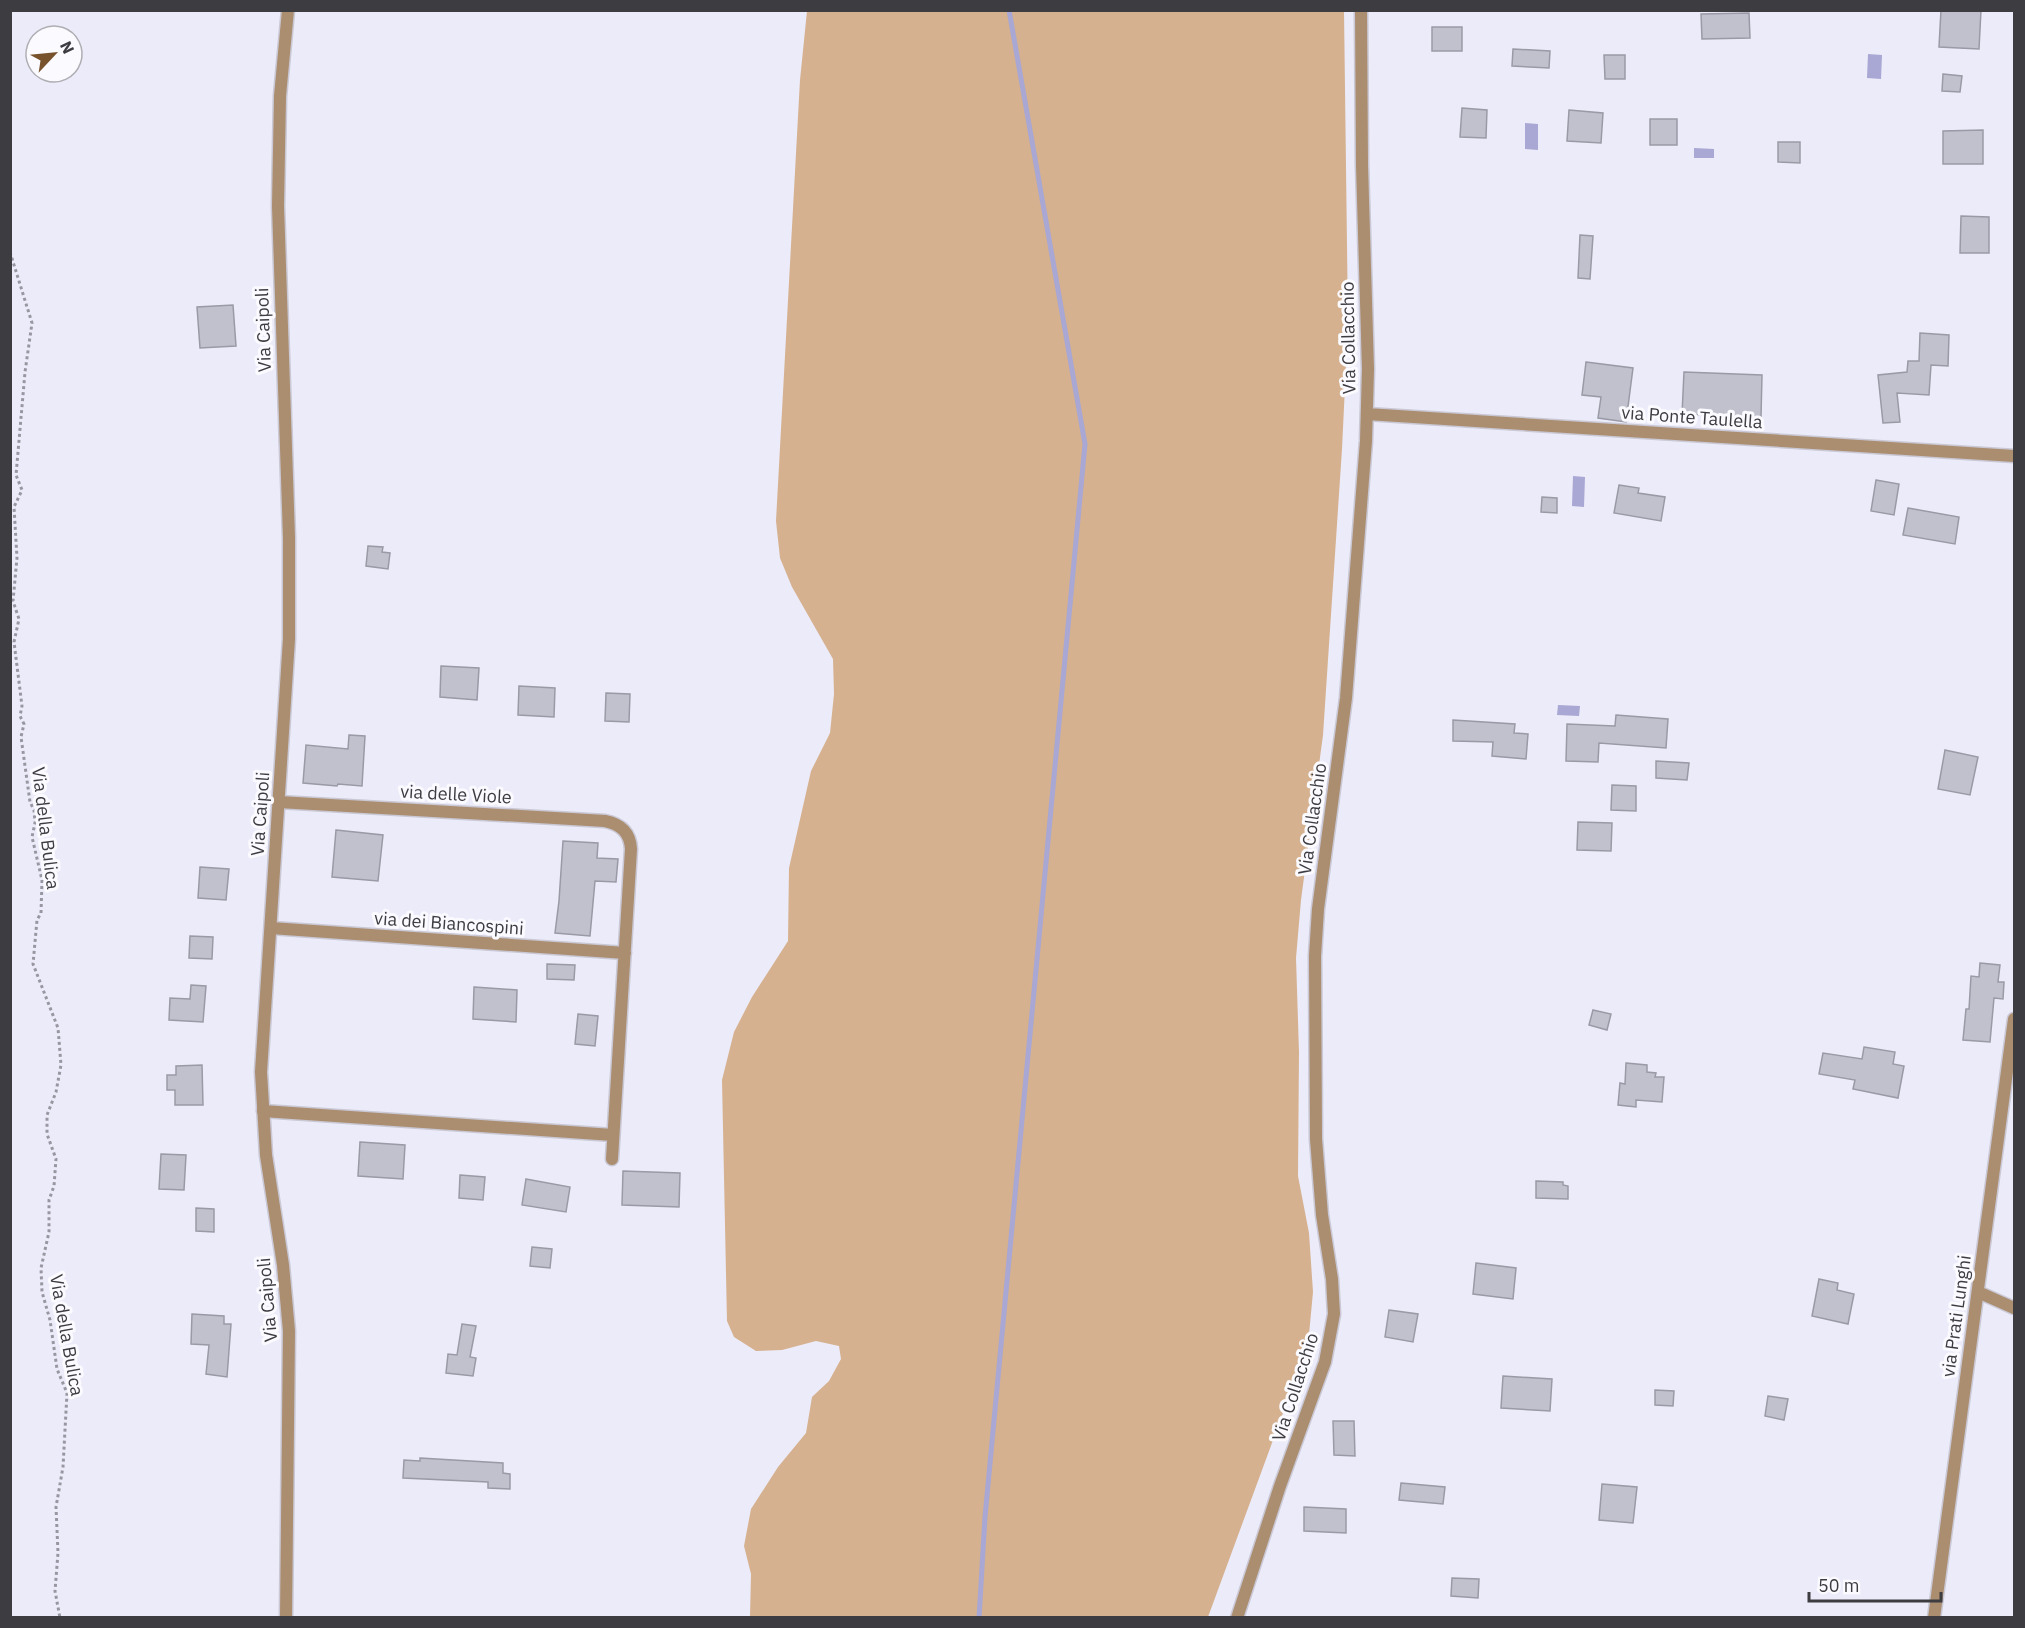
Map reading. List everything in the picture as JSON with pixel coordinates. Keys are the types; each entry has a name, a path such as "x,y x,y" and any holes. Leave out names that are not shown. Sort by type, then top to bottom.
{"street":[{"name":"Via Caipoli","path":"286,1617 288,1322 283,1265 266,1155 262,1111 262,1050 289,639 289,538 278,206 280,96 288,10"},
{"name":"Via Collacchio","path":"1237,1617 1280,1486 1325,1362 1332,1329 1333,1288 1322,1215 1316,1139 1314,956 1318,909 1346,698 1367,414 1361,10"},
{"name":"via Ponte Taulella","path":"1367,414 2014,456"},
{"name":"via delle Viole","path":"279,802 605,821 615,824 626,833 631,849 625,953"},
{"name":"via dei Biancospini","path":"271,928 625,953"},
{"path":"612,1160 625,953"},
{"name":"via Prati Lunghi","path":"1934,1617 2014,1019"},
{"path":"262,1111 613,1135"},
{"path":"1978,1292 2014,1308"}],"path":[{"name":"Via della Bulica","path":"10,252 32,323 25,372 16,475 22,490 15,507 17,558 13,601 19,619 14,642 22,706 20,716 24,724 21,737 30,802 34,810 32,837 42,880 41,913 37,920 33,964 58,1028 61,1065 56,1092 47,1116 47,1134 56,1159 54,1186 49,1200 49,1232 41,1268 42,1292 50,1320 57,1369 67,1393 63,1467 56,1507 58,1553 55,1591 60,1617"}],"shaded area":[{"path":"807,11 1344,11 1348,323 1342,449 1323,735 1301,900 1296,958 1299,1052 1298,1176 1309,1233 1313,1292 1308,1345 1208,1617 750,1617 751,1574 744,1546 751,1509 778,1467 806,1433 812,1397 829,1381 841,1359 839,1346 816,1341 782,1350 756,1351 734,1337 727,1321 722,1080 734,1032 752,997 788,941 789,868 811,771 830,733 834,694 833,659 792,587 780,558 776,521 800,80"}],"water":[{"path":"1868,54 1882,55 1881,79 1867,78"},
{"path":"1525,123 1538,124 1538,150 1525,149"},
{"path":"1694,148 1714,149 1714,158 1694,158"},
{"path":"1573,476 1585,477 1584,507 1572,506"},
{"path":"1558,705 1580,706 1579,716 1557,715"}],"building":[{"path":"1941,10 1981,10 1979,49 1939,47"},
{"path":"1749,13 1750,38 1702,39 1701,14"},
{"path":"1432,27 1462,27 1462,51 1432,51"},
{"path":"1513,49 1550,51 1549,68 1512,66"},
{"path":"1604,55 1625,55 1625,79 1605,79"},
{"path":"1943,74 1962,76 1960,92 1942,91"},
{"path":"1462,108 1487,110 1486,138 1460,137"},
{"path":"1569,110 1603,113 1601,143 1567,141"},
{"path":"1650,119 1677,119 1677,145 1650,145"},
{"path":"1983,130 1983,164 1943,164 1943,131"},
{"path":"1778,142 1800,142 1800,163 1778,162"},
{"path":"1961,216 1989,217 1989,253 1960,253"},
{"path":"1580,235 1593,236 1590,279 1578,278"},
{"path":"233,305 236,346 200,348 197,307"},
{"path":"1920,333 1949,335 1948,366 1931,365 1929,395 1897,393 1900,422 1883,423 1878,375 1907,372 1908,361 1919,361"},
{"path":"1586,362 1633,368 1626,422 1598,418 1601,397 1582,395"},
{"path":"1684,372 1762,375 1761,417 1682,414"},
{"path":"1876,480 1899,484 1894,515 1871,511"},
{"path":"1619,485 1639,488 1638,493 1665,497 1661,521 1614,513"},
{"path":"1542,497 1557,498 1557,513 1541,512"},
{"path":"1908,508 1959,517 1955,544 1903,535"},
{"path":"368,546 383,547 382,552 390,553 388,569 366,566"},
{"path":"441,666 479,668 477,700 440,697"},
{"path":"519,686 555,688 554,717 518,715"},
{"path":"606,693 630,694 629,722 605,721"},
{"path":"1616,715 1668,719 1666,748 1599,743 1598,762 1566,761 1567,724 1615,726"},
{"path":"1453,720 1515,724 1514,733 1528,734 1526,759 1492,756 1493,742 1453,741"},
{"path":"349,735 365,736 362,786 303,783 306,745 348,749"},
{"path":"1945,750 1978,757 1970,795 1938,789"},
{"path":"1656,761 1689,763 1687,780 1656,778"},
{"path":"1612,785 1636,786 1636,811 1611,810"},
{"path":"1578,822 1612,823 1611,851 1577,850"},
{"path":"336,830 383,835 378,881 332,877"},
{"path":"563,841 598,843 597,858 618,859 616,882 595,881 590,936 555,933"},
{"path":"200,867 229,869 226,900 198,898"},
{"path":"190,936 213,937 212,959 189,958"},
{"path":"1980,963 2000,965 1998,982 2004,982 2003,999 1994,998 1990,1042 1963,1040 1966,1009 1969,1009 1971,976 1979,977"},
{"path":"547,964 575,965 574,980 547,979"},
{"path":"191,985 206,986 203,1022 169,1020 170,998 190,999"},
{"path":"474,987 517,990 516,1022 473,1019"},
{"path":"1593,1010 1611,1014 1607,1030 1589,1025"},
{"path":"578,1014 598,1016 595,1046 575,1044"},
{"path":"1864,1047 1895,1052 1893,1064 1904,1066 1898,1098 1853,1089 1855,1080 1819,1074 1823,1053 1862,1059"},
{"path":"1626,1063 1647,1065 1647,1072 1656,1073 1655,1077 1664,1077 1662,1102 1636,1100 1636,1107 1618,1105 1620,1083 1625,1084"},
{"path":"202,1065 203,1105 175,1105 175,1090 167,1090 167,1075 176,1075 176,1066"},
{"path":"360,1142 405,1145 403,1179 358,1176"},
{"path":"161,1154 186,1155 184,1190 159,1189"},
{"path":"623,1171 680,1173 679,1207 622,1205"},
{"path":"460,1175 485,1177 483,1200 459,1198"},
{"path":"526,1179 570,1187 566,1212 522,1205"},
{"path":"1536,1181 1563,1182 1563,1185 1568,1186 1568,1199 1536,1198"},
{"path":"196,1208 214,1209 214,1232 196,1231"},
{"path":"532,1247 552,1249 550,1268 530,1266"},
{"path":"1476,1263 1516,1268 1513,1299 1473,1294"},
{"path":"1819,1279 1838,1283 1837,1290 1854,1294 1848,1324 1812,1316"},
{"path":"1389,1310 1418,1314 1413,1342 1385,1337"},
{"path":"192,1314 224,1316 224,1324 231,1324 227,1377 206,1374 209,1345 191,1344"},
{"path":"462,1324 476,1326 470,1357 476,1358 473,1376 446,1373 448,1354 457,1355"},
{"path":"1503,1376 1552,1379 1550,1411 1501,1408"},
{"path":"1655,1390 1674,1391 1673,1406 1655,1405"},
{"path":"1768,1396 1788,1399 1784,1420 1765,1416"},
{"path":"1333,1421 1354,1421 1355,1456 1334,1455"},
{"path":"420,1458 503,1463 503,1473 510,1474 510,1489 488,1488 488,1482 403,1478 404,1460 420,1461"},
{"path":"1401,1483 1445,1487 1443,1504 1399,1500"},
{"path":"1602,1484 1637,1487 1633,1523 1599,1520"},
{"path":"1304,1507 1346,1509 1346,1533 1304,1531"},
{"path":"1452,1578 1479,1579 1478,1598 1451,1596"}],"waterway":[{"path":"979,1618 985,1517 1085,444 1009,10"}]}
